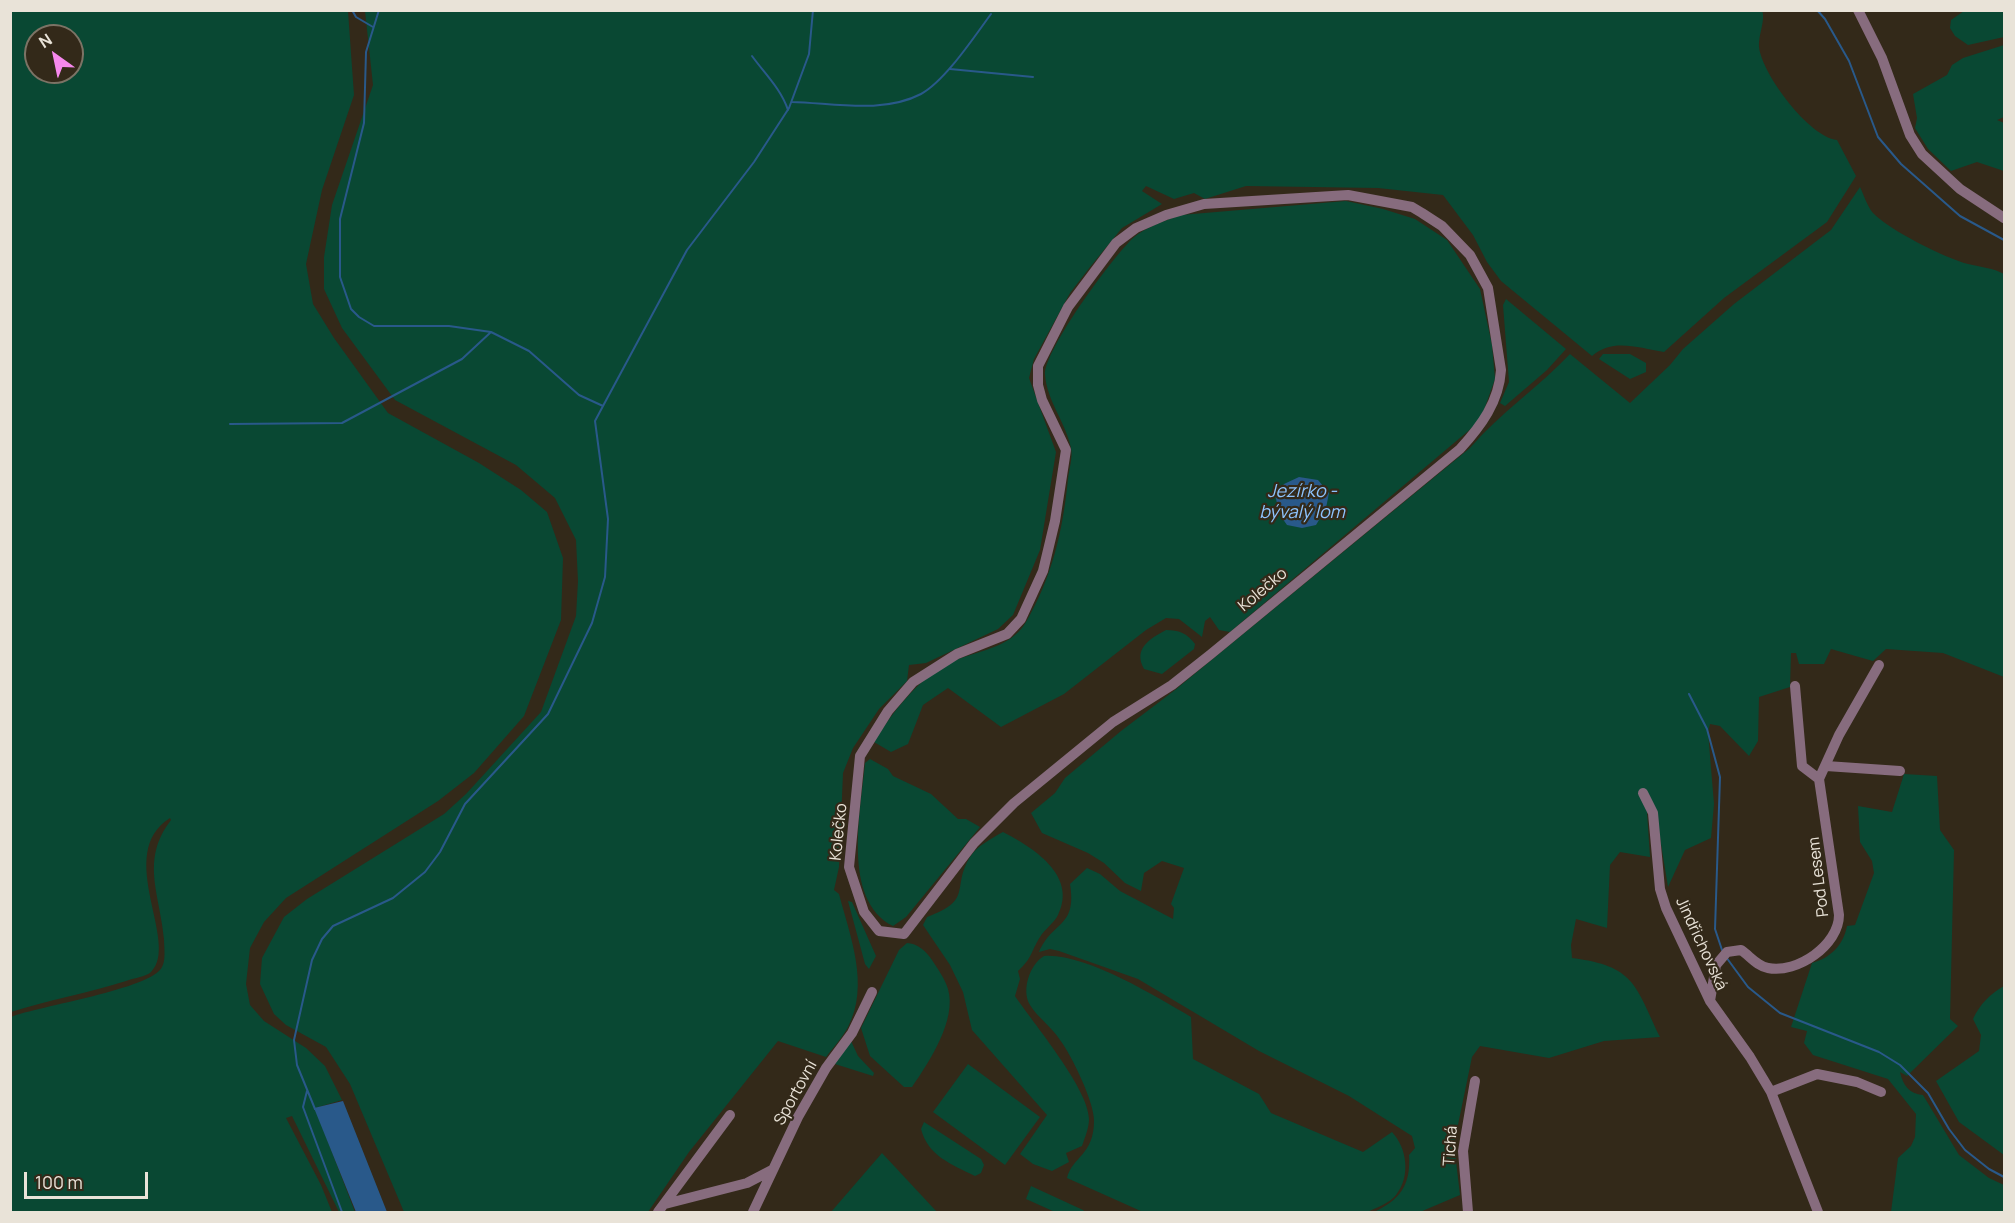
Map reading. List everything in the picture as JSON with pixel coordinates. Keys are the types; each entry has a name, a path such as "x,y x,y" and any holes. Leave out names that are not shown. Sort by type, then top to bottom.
{"street":[{"path":"1858,10 1882,58 1911,135 1922,154 1960,189 2004,218"},
{"name":"Kolečko","path":"1348,195 1412,207 1432,218 1470,255 1488,288 1501,370 1500,384 1480,427 1460,449 1211,654 1106,728 1014,803 974,843 904,934 879,931 864,912 849,867 860,756 888,711 913,682 957,654 1007,633 1021,619 1043,570 1055,521 1066,450 1042,400 1038,385 1038,366 1068,307 1094,269 1127,233 1166,214 1204,204 1348,195"},
{"path":"1795,686 1802,765 1819,779 1839,735 1879,665"},
{"path":"1826,766 1900,771"},
{"name":"Pod Lesem","path":"1710,1001 1716,965 1727,952 1741,950 1760,966 1774,969 1790,966 1820,951 1836,933 1839,915 1819,779"},
{"name":"Jindřichovská","path":"1643,793 1653,813 1660,888 1666,908 1710,1001 1750,1057 1771,1092 1818,1212"},
{"name":"Sportovní","path":"753,1212 798,1117 826,1068 852,1033 872,992"},
{"path":"1771,1092 1817,1074 1857,1082 1881,1092"},
{"name":"Tichá","path":"1468,1212 1463,1151 1475,1081"},
{"path":"662,1208 730,1114"},
{"path":"662,1208 747,1183 772,1170"}],"green space":[{"path":"1762,10 1759,47 1762,59 1778,88 1813,128 1837,140 1856,176 1827,222 1724,298 1664,352 1617,346 1600,350 1592,356 1501,281 1487,262 1473,235 1443,195 1378,188 1246,186 1205,199 1194,193 1174,199 1146,186 1142,191 1162,204 1122,228 1070,293 1034,359 1029,378 1056,452 1040,550 1013,615 998,629 926,663 909,665 907,681 879,709 853,748 843,773 839,867 834,890 839,894 848,927 858,978 854,1011 840,1039 826,1057 778,1041 689,1152 648,1212 404,1212 350,1084 326,1047 286,1025 274,1014 260,984 262,958 284,917 307,899 444,814 466,794 541,712 576,616 578,581 576,540 555,498 516,465 395,400 342,328 324,289 324,257 332,205 373,85 365,11"},
{"path":"11,11 348,11 354,95 322,190 306,264 313,304 334,338 388,413 479,463 521,490 547,512 563,558 561,620 524,716 474,773 438,801 286,898 264,922 250,948 246,984 250,1005 264,1021 306,1048 325,1066 342,1100 315,1108 355,1212 339,1212 292,1116 286,1118 321,1185 332,1212 11,1212 11,1017 117,990 154,975 162,967 164,939 154,878 154,863 156,849 170,818 154,834 147,853 150,898 159,941 158,959 151,972 11,1012"},
{"path":"1964,11 2004,11 2004,37 1968,45 1955,36 1950,28 1951,20"},
{"path":"2004,45 2004,117 1997,120 2004,123 2004,171 1977,162 1951,171 1928,149 1915,128 1917,118 1913,94 1947,75 1952,65 1963,58"},
{"path":"1860,187 1873,213 1904,235 1958,261 2004,274 2004,677 1943,653 1886,649 1873,661 1831,649 1824,664 1799,664 1796,653 1791,653 1790,687 1759,697 1758,741 1749,756 1720,726 1710,724 1708,732 1714,804 1711,838 1685,850 1668,887 1655,807 1647,812 1650,857 1620,852 1610,865 1607,928 1576,919 1571,945 1572,958 1609,966 1630,981 1645,1004 1660,1037 1604,1041 1549,1058 1480,1046 1472,1057 1454,1144 1460,1195 1420,1212 1374,1212 1397,1197 1406,1183 1409,1155 1415,1148 1412,1136 1349,1096 1259,1051 1138,979 1059,951 1050,949 1039,952 1067,916 1070,909 1070,884 1087,868 1100,874 1120,891 1173,919 1174,908 1171,904 1184,868 1162,861 1144,873 1141,891 1125,883 1104,863 1088,853 1042,833 1031,813 1055,793 1065,778 1121,731 1175,690 1470,448 1570,354 1630,403 1670,365 1683,349 1734,304 1831,230"},
{"path":"1346,201 1415,219 1447,240 1480,289 1492,345 1495,379 1480,421 1230,632 1219,630 1210,617 1205,621 1202,637 1179,619 1166,618 1146,630 1064,694 1001,727 948,688 923,705 908,744 891,752 874,742 897,709 926,679 958,659 991,648 1011,638 1026,622 1035,605 1055,553 1072,455 1069,439 1046,385 1045,375 1055,346 1067,326 1122,249 1143,231 1181,215"},
{"path":"1506,299 1566,349 1547,370 1505,406 1500,403 1509,382 1503,305"},
{"path":"1603,354 1630,354 1646,363 1646,372 1630,379 1599,359"},
{"path":"1166,630 1186,635 1195,644 1194,649 1162,674 1144,669 1140,656 1144,645"},
{"path":"870,759 888,769 893,776 931,794 958,819 966,819 980,827 906,917 893,926 877,913 866,896 860,875 858,828 865,763"},
{"path":"1904,774 1937,776 1940,830 1954,850 1950,1019 1958,1026 1907,1076 1900,1072 1907,1088 1923,1095 1959,1155 1989,1178 2004,1185 2004,1212 1891,1212 1898,1158 1911,1146 1915,1137 1916,1114 1888,1079 1813,1055 1804,1043 1807,1031 1791,1027 1812,963 1835,950 1847,926 1855,925 1874,873 1872,861 1860,842 1858,806 1892,812"},
{"path":"1003,832 1027,846 1049,864 1062,887 1063,901 1058,915 1042,934 1029,958 1018,971 1020,979 1015,996 1059,1056 1087,1106 1089,1122 1082,1146 1066,1153 1069,1162 1052,1171 1033,1164 1020,1154 1047,1115 972,1030 963,992 950,965 923,925 927,917 942,911 956,899 965,868 973,853"},
{"path":"848,901 852,902 876,956 869,969 865,964"},
{"path":"907,943 918,946 930,957 945,982 950,1001 949,1014 940,1040 912,1087 904,1087 870,1056 861,1028 899,950"},
{"path":"1044,956 1061,957 1099,968 1191,1017 1193,1059 1259,1094 1271,1113 1363,1152 1392,1132 1401,1146 1405,1162 1404,1179 1396,1195 1387,1203 1367,1212 1143,1212 1067,1178 1073,1165 1087,1148 1094,1121 1082,1079 1065,1047 1033,1010 1027,999 1028,978 1035,965"},
{"path":"2004,986 2004,1155 1959,1122 1936,1081 1979,1051 1981,1035 1973,1019 1986,1000"},
{"path":"851,1041 858,1056 874,1073 873,1076 835,1064"},
{"path":"968,1064 1040,1117 1005,1165 933,1112"},
{"path":"924,1122 981,1159 984,1165 981,1173 975,1176 935,1153 924,1138 921,1129"},
{"path":"882,1153 937,1212 831,1212"},
{"path":"1031,1186 1085,1212 1055,1212 1026,1199"}],"water":[{"name":"Jezírko - bývalý lom","path":"1299,477 1318,480 1329,493 1326,508 1316,525 1302,528 1287,525 1280,515 1275,495 1284,484"},
{"path":"343,1101 387,1212 356,1212 314,1108"}],"waterway":[{"path":"352,10 356,17 373,27"},
{"path":"315,1109 297,1065 294,1040 312,960 322,939 333,926 393,898 425,872 440,852 465,804 548,714 592,623 605,577 608,519 595,421 603,406 579,395 529,351 491,332 449,326 374,326 351,309 340,277 340,219 364,123 366,52 379,10"},
{"path":"603,406 687,250 754,162 789,108 809,54 813,10"},
{"path":"1817,10 1825,19 1849,61 1878,137 1901,164 1960,216 2004,240"},
{"path":"792,102 874,106 891,104 921,94 949,69 991,14"},
{"path":"752,56 777,88 788,110"},
{"path":"950,69 1033,77"},
{"path":"230,424 342,423 462,359 491,332"},
{"path":"1689,694 1707,729 1720,777 1715,929 1722,950"},
{"path":"1726,957 1748,987 1780,1013 1879,1052 1900,1065 1928,1093 1949,1129 1965,1150 1989,1169 2004,1177"},
{"path":"307,1091 303,1107 342,1212"}]}
